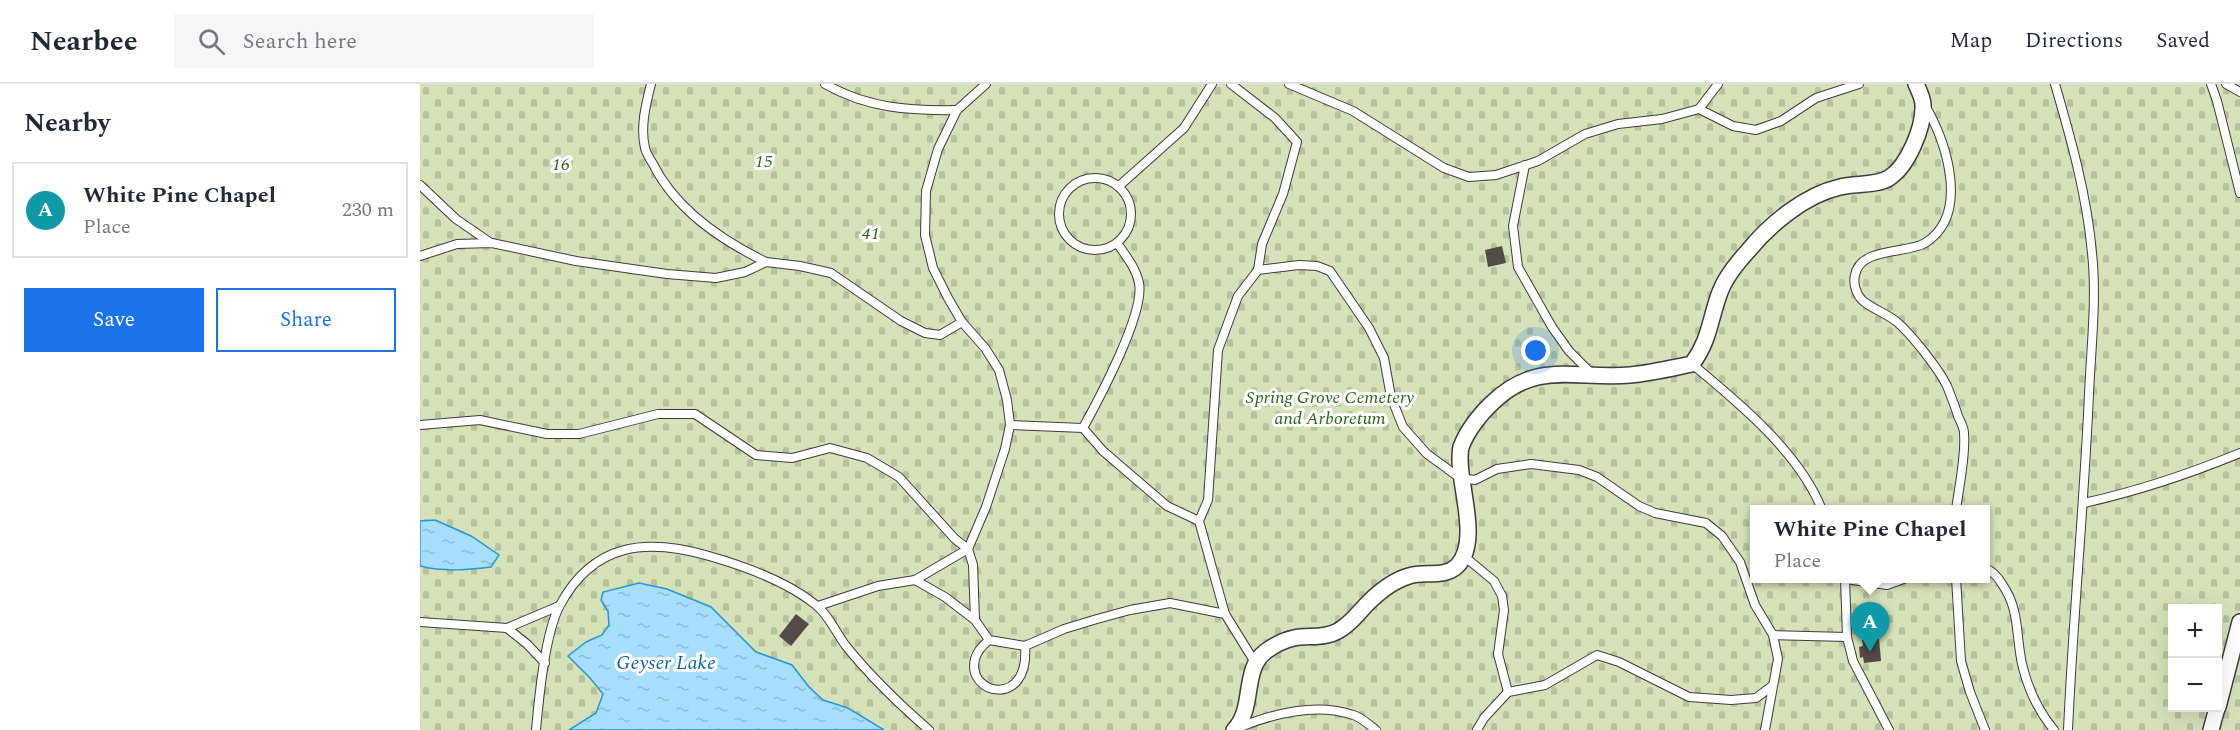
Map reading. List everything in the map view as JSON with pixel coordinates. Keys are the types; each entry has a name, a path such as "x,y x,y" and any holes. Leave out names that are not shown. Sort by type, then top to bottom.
{"street":[{"path":"1235,729 1246,709 1256,664 1263,653 1294,638 1317,637 1336,632 1352,621 1368,603 1388,587 1410,576 1446,572 1456,567 1465,557 1468,522 1460,477 1460,448 1485,410 1502,393 1524,380 1553,374 1628,375 1692,364 1707,340 1719,293 1727,276 1767,229 1791,211 1820,195 1837,188 1888,179 1900,169 1917,135 1923,103 1916,84"},
{"path":"2222,688 2240,621"},
{"path":"2211,730 2216,712"}],"lane":[{"path":"651,84 643,123 645,149 657,172 674,196 695,218 766,262 831,273 901,321 925,333 940,335 962,322"},
{"path":"825,84 838,92 871,105 905,109 957,110"},
{"path":"818,606 878,586 915,580 968,549 986,507 1002,459 1010,425 999,370 985,348 962,322 948,298 933,268 925,235 926,191 938,149 957,110 986,84"},
{"path":"1119,186 1184,128 1212,84"},
{"path":"1232,84 1275,118 1297,142 1282,194 1262,244 1258,270 1238,296 1218,350 1208,500 1199,521 1225,614 1256,664"},
{"path":"1289,84 1353,111 1444,168 1469,177 1496,175 1538,161 1585,134 1618,124 1662,119 1699,109 1718,84"},
{"path":"1699,109 1733,126 1756,130 1781,121 1816,98 1859,84"},
{"path":"2055,84 2084,198 2092,254 2093,307 2084,503 2068,730"},
{"path":"2211,84 2240,193"},
{"path":"2226,84 2240,92"},
{"path":"1923,103 1935,123 1946,157 1952,196 1948,216 1938,233 1923,244 1887,252 1869,258 1858,265 1855,288 1861,299 1898,322 1920,347 1946,384 1964,432 1957,505"},
{"path":"1525,165 1513,226 1518,267 1552,327 1569,351 1592,374"},
{"path":"1096,177 1119,186 1126,195 1131,206 1132,218 1129,229 1117,243 1103,250 1091,251 1080,248 1062,231 1059,207 1064,195 1072,185 1083,179 1096,177"},
{"path":"420,185 456,219 492,243"},
{"path":"420,256 457,244 492,243 576,261 667,274 716,278 745,272 766,262"},
{"path":"1083,428 1099,400 1135,318 1141,296 1136,270 1117,243"},
{"path":"1258,270 1317,266 1330,271 1369,328 1384,358 1392,397 1403,427 1427,454 1460,477 1475,480 1497,470 1531,464 1579,470 1597,477 1639,506 1655,513 1706,523 1722,536 1740,562 1755,605 1773,635 1778,659 1765,730"},
{"path":"1692,364 1737,401 1765,429 1796,465 1820,505"},
{"path":"420,424 480,420 547,434 579,434 658,414 695,414 756,455 792,458 830,448 867,458 899,477 968,549 973,565 975,620"},
{"path":"1010,425 1083,428 1103,451 1167,506 1199,521"},
{"path":"2084,503 2127,493 2202,469 2240,453"},
{"path":"536,730 545,663 559,606 591,566 608,555 654,545 688,550 732,562 782,584 818,606 845,645 878,683 929,730"},
{"path":"1465,557 1494,581 1502,596 1504,610 1498,654 1508,692"},
{"path":"1990,572 2011,597 2016,614 2023,667 2042,715 2054,730"},
{"path":"915,580 945,597 975,620 989,640 1025,646 1064,629 1097,619 1170,603 1225,614"},
{"path":"1845,583 1847,637 1853,661 1889,730"},
{"path":"1873,583 1887,585 1893,583"},
{"path":"1956,583 1961,661 1985,730"},
{"path":"420,622 507,628 559,606"},
{"path":"507,628 545,663"},
{"path":"1773,635 1847,637"},
{"path":"989,640 979,650 975,659 975,672 979,680 987,687 996,690 1015,685 1020,678 1024,667 1025,646"},
{"path":"1477,730 1484,718 1508,692 1545,685 1597,655 1619,662 1689,697 1731,700 1756,698 1772,686"},
{"path":"1235,729 1261,719 1296,712 1324,710 1354,715 1376,730"}],"green space":[{"name":"Spring Grove Cemetery and Arboretum","path":"420,84 2240,84 2240,730 420,730"}],"water":[{"path":"435,520 471,536 499,555 491,567 455,570 420,566 420,521"},
{"name":"Geyser Lake","path":"639,583 667,589 711,607 756,652 792,665 809,687 823,700 848,708 884,730 569,730 596,713 603,694 568,656 586,642 602,635 609,625 608,611 601,600 603,592"}],"building":[{"path":"1502,246 1506,263 1488,267 1485,250"},
{"path":"796,614 809,624 791,646 779,636"},
{"path":"1879,638 1881,661 1864,663 1863,657 1860,658 1859,647 1863,646 1862,640"}],"place":[{"name":"White Pine Chapel","path":"1870,652"}],"park label":[{"name":"15","path":"764,161"},
{"name":"16","path":"561,164"},
{"name":"41","path":"871,233"}]}
